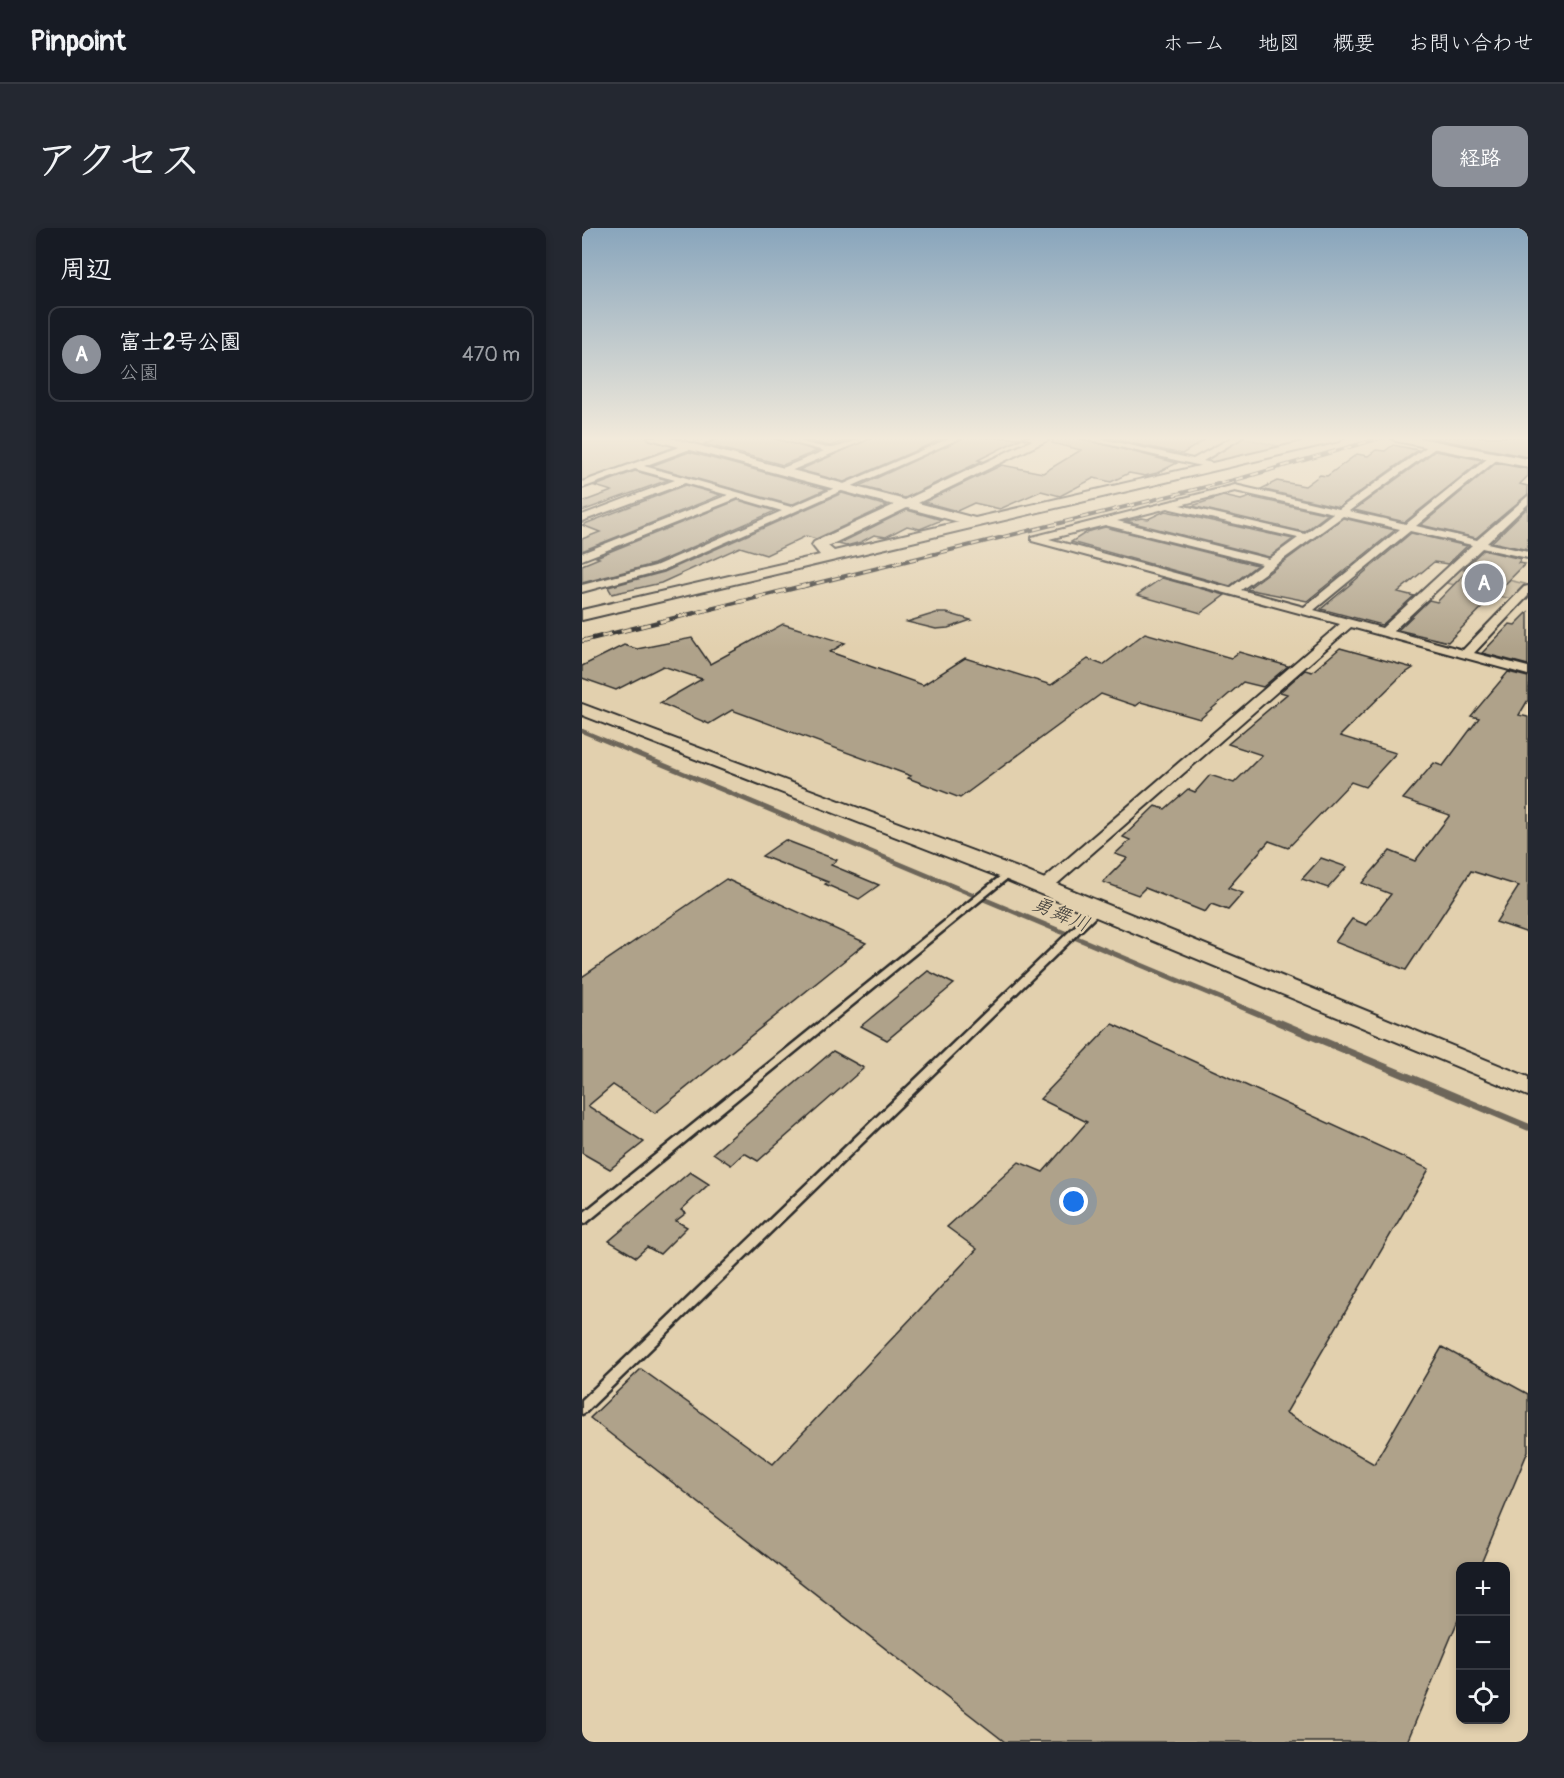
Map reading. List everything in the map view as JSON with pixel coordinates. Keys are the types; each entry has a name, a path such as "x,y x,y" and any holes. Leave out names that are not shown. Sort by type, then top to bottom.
{"street":[{"path":"582,518 610,508"},
{"path":"582,557 705,508"},
{"path":"783,508 791,510"},
{"path":"582,589 658,568 796,508"},
{"path":"830,556 819,545 897,508"},
{"path":"919,508 975,522"},
{"path":"582,615 1036,508"},
{"path":"1157,508 1036,539 1528,671"},
{"path":"1179,508 1306,537"},
{"path":"1321,508 1528,555"},
{"path":"1232,592 1346,508"},
{"path":"1305,612 1431,508"},
{"path":"1383,633 1519,508"},
{"path":"1103,521 1271,563"},
{"path":"1466,654 1528,589"},
{"path":"1044,887 1349,623"},
{"path":"582,709 1010,873 1528,1087"}],"lane":[{"path":"582,1220 1010,873"},
{"path":"582,1408 1098,909"}],"shaded area":[{"path":"1458,568 1525,584 1511,599 1443,582"}],"building":[{"path":"627,508 690,508 582,551 582,539 600,532 582,525"},
{"path":"719,508 764,508 775,511 654,564 582,583 582,565 599,558 596,557"},
{"path":"809,508 883,508 816,539 806,536 766,555 740,547 661,583 612,594 608,587 664,572"},
{"path":"945,508 964,508 957,511"},
{"path":"1199,508 1299,508 1328,514 1304,532"},
{"path":"1357,508 1423,508 1405,522 1354,510"},
{"path":"1442,508 1512,508 1476,538 1421,525"},
{"path":"1527,508 1528,508 1528,550 1492,542"},
{"path":"907,510 942,520 920,529 907,526 886,537 874,535 846,546 838,544"},
{"path":"1165,511 1293,539 1269,557 1126,521 1148,519"},
{"path":"1343,518 1395,530 1307,601 1247,589"},
{"path":"1105,527 1257,565 1230,586 1071,542 1087,532"},
{"path":"1411,533 1467,546 1448,564 1434,562 1398,592 1414,596 1382,625 1321,609"},
{"path":"1483,550 1521,559 1518,563 1525,564 1448,642 1398,630 1429,600 1437,602 1469,569 1464,568"},
{"path":"1162,578 1225,595 1201,613 1137,595"},
{"path":"1528,612 1528,665 1482,653 1510,624 1515,625"},
{"path":"936,613 947,613 971,620 948,628 936,629 907,622"},
{"path":"783,624 845,643 830,652 923,685 965,658 1051,685 1088,659 1103,665 1145,633 1231,658 1239,652 1288,666 1263,687 1243,682 1200,719 1141,702 1136,706 1101,694 960,798 908,778 911,776 732,710 709,724 660,703 702,679 663,666 616,690 582,678 582,666 624,645 637,649 692,638 710,664"},
{"path":"1340,648 1413,668 1401,676 1340,736 1396,753 1365,787 1351,782 1288,848 1269,841 1228,888 1243,893 1228,910 1211,904 1205,912 1145,888 1138,895 1103,882 1127,858 1115,854 1130,840 1123,837 1155,806 1165,809 1188,789 1195,792 1210,775 1234,783 1262,755 1228,744 1287,694 1280,692 1305,670 1312,672"},
{"path":"1508,672 1528,677 1528,700 1519,715 1528,717 1528,933 1496,922 1519,886 1471,871 1406,970 1335,942 1352,919 1367,925 1391,894 1362,883 1390,851 1415,861 1450,815 1403,799 1434,763 1443,766 1479,718 1471,716"},
{"path":"785,840 837,860 831,865 879,885 859,899 825,884 828,882 762,856"},
{"path":"1321,858 1347,867 1328,888 1302,879"},
{"path":"726,879 866,943 655,1113 613,1085 588,1106 644,1142 610,1169 582,1153 582,977"},
{"path":"928,971 954,984 887,1040 861,1026"},
{"path":"1112,1024 1429,1169 1286,1413 1374,1464 1442,1347 1528,1394 1528,1451 1482,1562 1456,1562 1456,1625 1407,1742 1005,1742 590,1418 641,1369 773,1464 977,1249 947,1227 1019,1162 1043,1172 1087,1122 1040,1099"},
{"path":"833,1051 864,1068 758,1161 744,1153 731,1165 713,1153"},
{"path":"690,1172 709,1184 681,1210 686,1213 676,1221 687,1227 660,1254 647,1247 636,1257 609,1241"}],"waterway":[{"name":"勇舞川","path":"582,731 695,778"},
{"name":"勇舞川","path":"692,777 1282,1024"},
{"name":"勇舞川","path":"1278,1022 1528,1127"}],"railway":[{"path":"801,587 1122,508"},
{"path":"582,641 807,585"}],"place":[{"name":"富士2号公園","path":"1484,583"}]}
